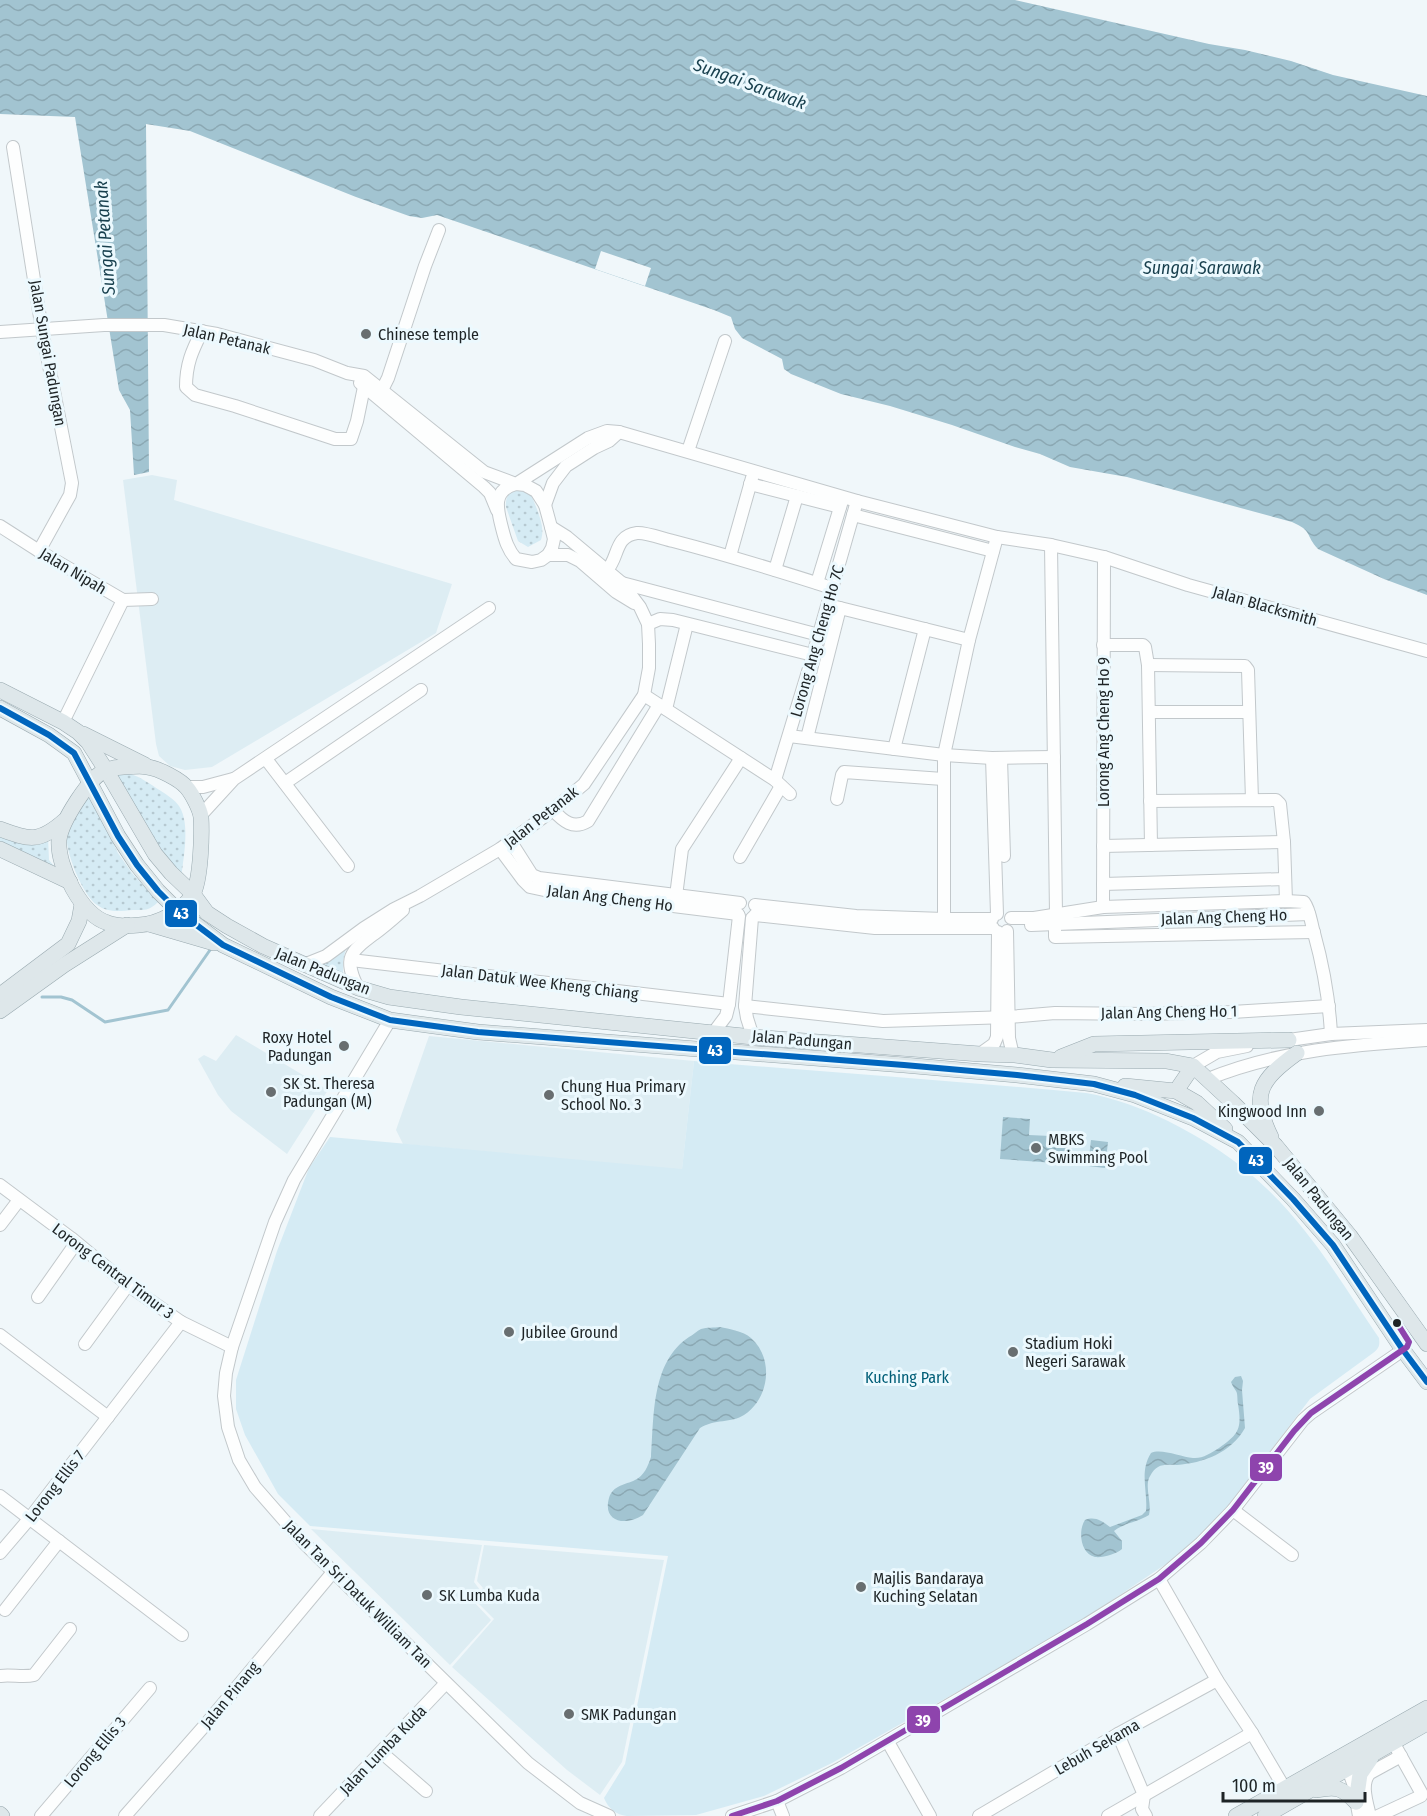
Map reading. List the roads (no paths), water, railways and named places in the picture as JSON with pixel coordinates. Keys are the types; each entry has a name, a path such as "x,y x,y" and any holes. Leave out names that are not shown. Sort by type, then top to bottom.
{"main road":[{"path":"0,690 78,732 168,775 187,787 201,815 198,879 192,894 178,911 149,924"},
{"name":"Jalan Padungan","path":"0,708 49,735 74,753 118,836 137,865 178,911 223,945 332,997 390,1020 478,1032 895,1064 1094,1084 1136,1095 1193,1118 1238,1142 1293,1199 1332,1245 1427,1382"},
{"name":"Jalan Padungan","path":"78,732 88,742 106,770 155,854 207,913 263,946 358,988 389,997 461,1007 753,1037 1015,1055 1052,1060 1166,1062 1193,1066 1276,1146 1350,1236 1427,1344"},
{"path":"0,829 33,839 50,833 64,821 96,777 106,770 124,766 147,766"},
{"path":"64,821 59,839 62,863 82,904 106,922 128,925 149,924 223,945"},
{"path":"0,849 70,882"},
{"path":"0,994 68,944 79,921 82,904"},
{"path":"0,1011 64,965 128,925"},
{"path":"1052,1060 1094,1044 1289,1040"},
{"path":"1276,1146 1263,1120 1260,1099 1268,1079 1297,1053"},
{"path":"1176,1091 1193,1066"},
{"path":"1191,1099 1208,1079"},
{"path":"1094,1084 1176,1091 1197,1103 1238,1142"},
{"path":"1398,1302 1397,1324 1409,1342 1403,1350"},
{"path":"1236,1816 1427,1708"},
{"path":"1265,1816 1427,1723"},
{"path":"1358,1809 1360,1774 1376,1752"},
{"path":"1300,1780 1314,1777 1340,1764 1348,1769"},
{"path":"1298,1798 1315,1791 1338,1788 1346,1792 1358,1809"}],"street":[{"name":"Jalan Sungai Padungan","path":"13,147 42,330 72,488 39,551"},
{"path":"382,390 439,230"},
{"name":"Jalan Petanak","path":"0,332 104,325 155,325 202,331 314,360 347,373 364,376 484,472 516,484"},
{"path":"202,331 189,357 186,370 186,387 195,394 335,439 351,439 364,387"},
{"path":"688,451 725,341"},
{"name":"Jalan Petanak","path":"347,373 484,487 490,493 497,510"},
{"path":"516,484 525,485 536,491 545,506 554,539 548,555 532,562 516,559 506,544 497,510 504,489 516,484 588,438 607,431 619,432 688,451 842,502"},
{"path":"545,506 553,483 566,466 609,441 619,432"},
{"path":"730,556 754,471"},
{"path":"750,484 797,496 842,502"},
{"path":"775,570 797,496"},
{"name":"Jalan Blacksmith","path":"842,502 857,501 997,537 1051,545 1104,557 1188,585 1427,651"},
{"name":"Lorong Ang Cheng Ho 7C","path":"740,857 782,787 789,736 857,501"},
{"path":"817,583 842,502"},
{"path":"853,515 993,551"},
{"name":"Jalan Nipah","path":"0,526 123,600 152,599"},
{"name":"Jalan Petanak","path":"306,964 326,956 394,909 500,849 553,810 584,784 644,695 649,668 648,624 640,607 622,583 567,537 551,527"},
{"path":"607,570 612,565 618,545 638,533 730,556 832,588"},
{"path":"944,919 944,755 969,640 997,537"},
{"path":"1051,545 1055,937 1314,932"},
{"path":"548,555 568,555 580,561 616,592 640,607"},
{"name":"Lorong Ang Cheng Ho 9","path":"1103,907 1104,557"},
{"path":"622,583 819,635"},
{"path":"63,722 123,600"},
{"path":"828,605 969,640"},
{"path":"201,815 234,779 489,608"},
{"path":"807,738 840,608"},
{"path":"648,624 660,620 673,620 813,655"},
{"path":"553,810 563,821 576,825 588,821 662,707 687,624"},
{"path":"894,749 925,629"},
{"path":"1103,645 1143,645 1145,647 1148,665 1151,845"},
{"path":"1148,665 1245,666 1248,670 1252,800"},
{"path":"285,783 421,690"},
{"path":"644,695 782,787"},
{"path":"1149,712 1249,712"},
{"path":"789,736 944,755 997,758 1054,757"},
{"path":"676,896 682,849 741,758"},
{"path":"997,758 1003,1017 1015,1055"},
{"path":"266,759 348,866"},
{"path":"837,799 844,772 943,779"},
{"path":"187,787 203,787 234,779"},
{"path":"1150,801 1276,800 1284,842 1286,901"},
{"name":"Jalan Ang Cheng Ho","path":"511,842 532,874 538,879 676,896 739,911"},
{"path":"1103,846 1284,842"},
{"name":"Jalan Ang Cheng Ho","path":"500,849 530,887 739,911"},
{"path":"1103,884 1285,879"},
{"name":"Jalan Petanak","path":"351,960 353,951 360,943 420,896"},
{"path":"714,1032 726,1016 729,1004 739,911 746,900 754,912 745,1006 753,1037"},
{"name":"Jalan Ang Cheng Ho","path":"754,912 874,928 1002,923 1034,918 1056,919 1309,914 1304,902 1286,901 1103,907 1056,919"},
{"name":"Jalan Ang Cheng Ho","path":"754,912 1002,923"},
{"path":"1309,914 1323,965 1331,1034"},
{"path":"351,960 351,974 358,988"},
{"name":"Jalan Datuk Wee Kheng Chiang","path":"351,960 729,1004"},
{"path":"745,1006 883,1021 1003,1017"},
{"name":"Jalan Ang Cheng Ho 1","path":"1003,1017 1055,1013 1221,1012 1329,1006"},
{"path":"981,1054 994,1044 1003,1017"},
{"name":"Jalan Tan Sri Datuk William Tan","path":"390,1020 294,1180 275,1222 232,1347 226,1372 224,1396 228,1427 239,1460 255,1487 304,1543 528,1763 580,1803 609,1816"},
{"path":"1193,1066 1217,1052 1289,1040 1331,1034 1427,1030"},
{"path":"1208,1079 1265,1060 1297,1053 1348,1045 1427,1040"},
{"name":"Lorong Central Timur 3","path":"0,1185 128,1285 181,1322 232,1347"},
{"path":"0,1226 19,1200"},
{"path":"38,1297 76,1243"},
{"path":"85,1344 128,1285"},
{"name":"Lorong Ellis 7","path":"0,1553 30,1518 181,1322"},
{"path":"0,1335 108,1417"},
{"path":"732,1816 777,1800 888,1742 1159,1579 1195,1549 1233,1510 1294,1431 1311,1413 1403,1350"},
{"path":"0,1496 182,1635"},
{"path":"1233,1510 1292,1555"},
{"path":"5,1610 59,1541"},
{"name":"Jalan Pinang","path":"125,1816 206,1724 333,1572"},
{"path":"1159,1579 1217,1680 1285,1789"},
{"path":"0,1676 28,1677 34,1675 70,1629"},
{"name":"Lebuh Sekama","path":"979,1816 1118,1734 1217,1680"},
{"name":"Jalan Lumba Kuda","path":"320,1816 446,1683"},
{"name":"Lorong Ellis 3","path":"41,1816 150,1688"},
{"path":"1108,1816 1252,1733"},
{"path":"1118,1734 1144,1795 1142,1809 1146,1816"},
{"path":"888,1742 930,1816"},
{"path":"1378,1816 1422,1794 1393,1742"},
{"path":"381,1752 426,1791"},
{"path":"1370,1816 1365,1785 1366,1777 1401,1756"},
{"path":"1348,1769 1358,1809"},
{"path":"777,1800 783,1816"}],"water":[{"name":"Sungai Sarawak","path":"0,0 1015,0 1245,50 1291,61 1333,75 1427,96 1427,595 1384,579 1318,549 1306,531 1292,522 1127,477 1070,467 1040,454 952,425 841,394 791,374 784,369 782,359 742,338 735,329 731,317 714,310 437,215 422,218 409,216 190,131 146,124 149,472 134,475 130,410 119,390 75,117 0,114"},
{"name":"MBKS Swimming Pool","path":"1003,1117 1030,1119 1029,1135 1072,1137 1070,1164 1000,1159"},
{"path":"1091,1140 1108,1142 1105,1168 1088,1166"},
{"path":"720,1327 744,1334 758,1346 766,1367 764,1388 759,1399 744,1415 700,1428 643,1515 630,1520 617,1520 609,1513 609,1498 613,1490 641,1476 651,1457 654,1408 661,1375 667,1361 677,1348 699,1330"},
{"path":"1241,1376 1245,1428 1239,1437 1224,1450 1206,1459 1187,1464 1162,1465 1154,1470 1148,1482 1149,1515 1114,1531 1122,1541 1122,1549 1102,1557 1090,1555 1083,1547 1081,1535 1085,1520 1095,1519 1110,1527 1142,1515 1146,1511 1145,1467 1151,1453 1171,1453 1200,1458 1219,1448 1235,1435 1240,1419 1237,1394 1231,1382 1235,1377"}],"waterway":[{"path":"42,997 61,997 72,1000 105,1022 168,1010 210,950"}],"place":[{"name":"Chinese temple","path":"366,334"},
{"name":"Roxy Hotel Padungan","path":"344,1046"},
{"name":"SK St. Theresa Padungan (M)","path":"271,1092"},
{"name":"Chung Hua Primary School No. 3","path":"549,1095"},
{"name":"Kingwood Inn","path":"1319,1111"},
{"name":"MBKS Swimming Pool","path":"1036,1148"},
{"name":"Jubilee Ground","path":"509,1332"},
{"name":"Stadium Hoki Negeri Sarawak","path":"1013,1352"},
{"name":"Majlis Bandaraya Kuching Selatan","path":"861,1587"},
{"name":"SK Lumba Kuda","path":"427,1595"},
{"name":"SMK Padungan","path":"569,1714"}],"water label":[{"name":"Sungai Petanak","path":"105,238"}],"park label":[{"name":"Kuching Park","path":"907,1377"}]}
